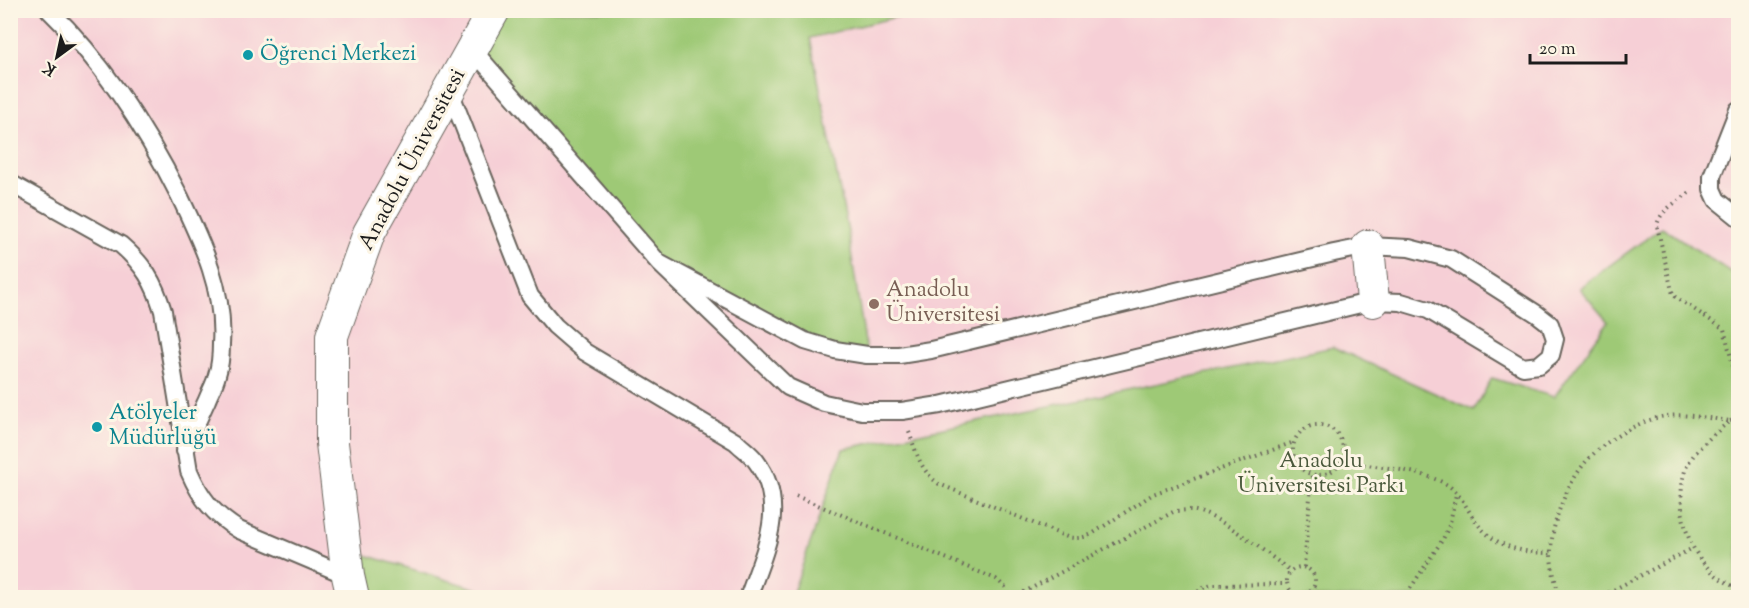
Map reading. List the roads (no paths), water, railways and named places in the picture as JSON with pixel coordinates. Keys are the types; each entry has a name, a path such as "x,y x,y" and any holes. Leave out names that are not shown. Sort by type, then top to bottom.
{"street":[{"name":"Anadolu Üniversitesi","path":"351,587 332,443 332,336 369,233 494,10"},
{"path":"1368,246 1373,301"}],"lane":[{"path":"50,10 94,60 146,134 171,178 203,244 214,275 220,308 222,341 218,374 185,452"},
{"path":"472,49 659,263 788,387 824,403 862,411 902,411 951,402 1373,301 1401,302 1428,310 1522,367 1539,365 1551,355 1555,339 1550,324 1451,259 1409,248 1368,246 931,350 899,355 867,355 836,350 805,341 659,263"},
{"path":"449,89 530,296 555,326 585,351 736,442 756,460 769,484 773,511 769,538 748,597"},
{"path":"1738,110 1712,176 1712,189 1717,200 1738,217"},
{"path":"10,183 121,245 136,258 148,274 157,292 162,311 189,471 196,489 208,506 222,520 239,530 351,587"}],"place":[{"name":"Öğrenci Merkezi","path":"248,55"},
{"name":"Anadolu Üniversitesi","path":"874,304"},
{"name":"Atölyeler Müdürlüğü","path":"97,427"}],"park label":[{"name":"Anadolu Üniversitesi Parkı","path":"1321,474"}]}
